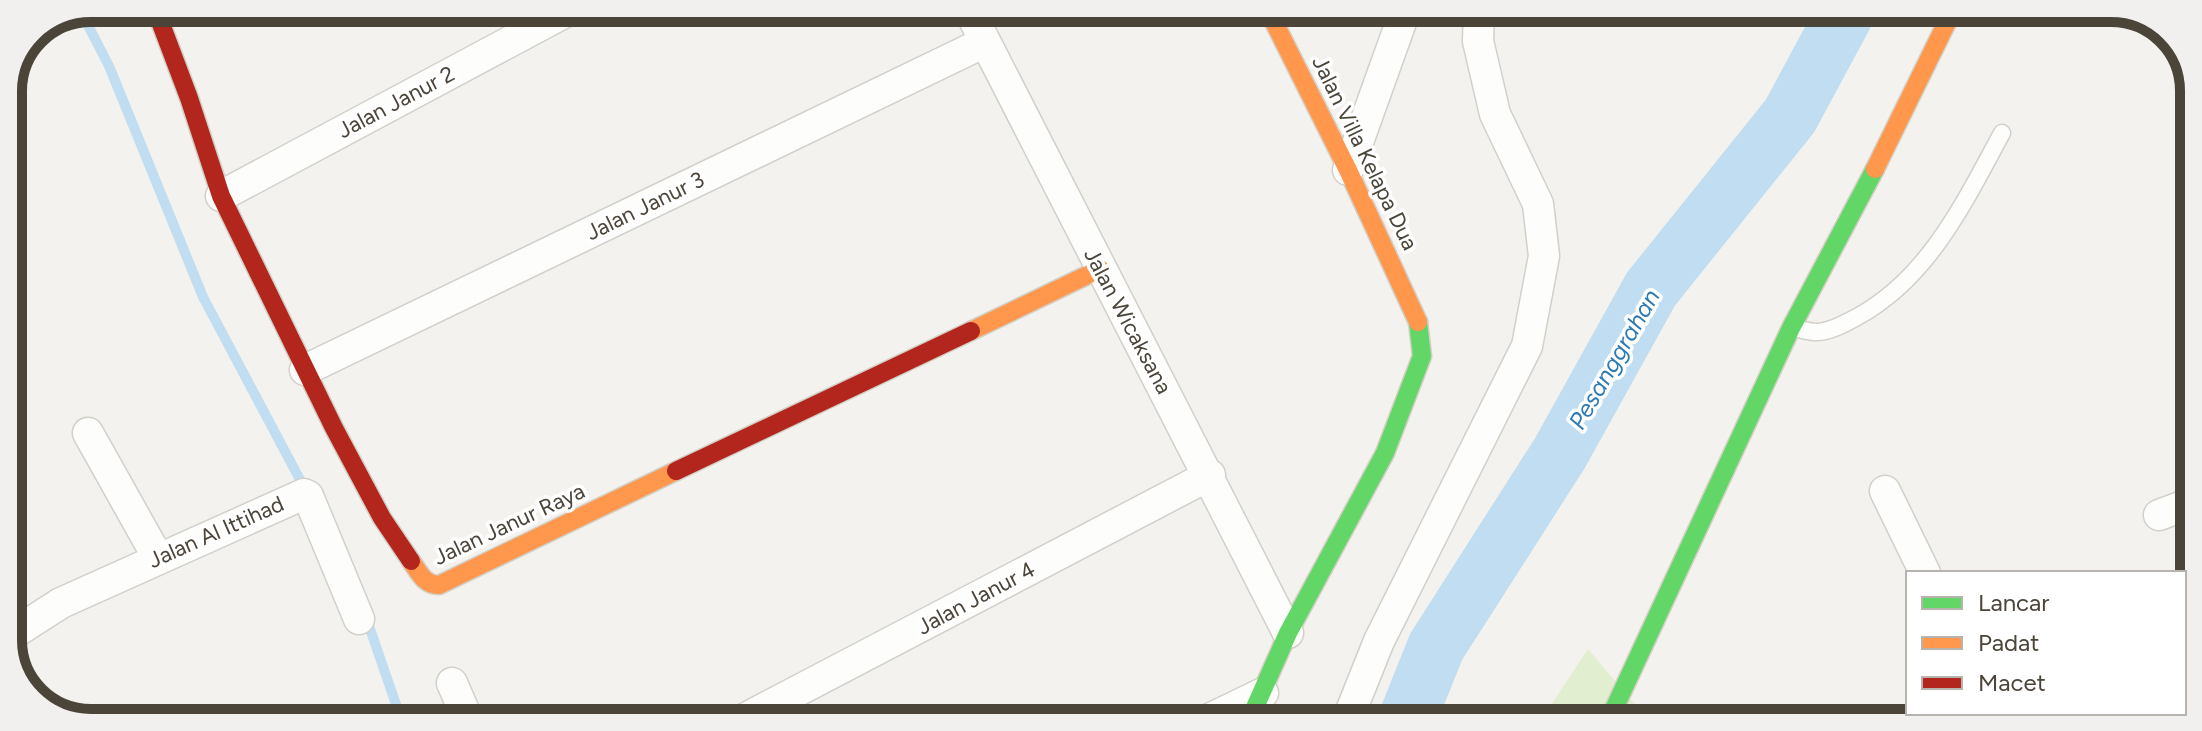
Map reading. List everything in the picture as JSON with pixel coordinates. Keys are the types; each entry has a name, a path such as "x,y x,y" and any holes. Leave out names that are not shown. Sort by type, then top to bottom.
{"street":[{"name":"Jalan Janur Raya","path":"160,22 221,196 305,370 382,518 430,585 439,585 1100,269"},
{"name":"Jalan Janur 2","path":"221,196 547,22"},
{"name":"Jalan Wicaksana","path":"975,22 1100,269 1210,475 1288,633"},
{"name":"Jalan Villa Kelapa Dua","path":"1274,22 1417,317 1422,356 1385,453 1288,633"},
{"path":"1348,170 1401,22"},
{"path":"1352,709 1379,641 1527,346 1544,256 1538,204 1495,114 1478,41 1479,22"},
{"path":"1614,709 1791,328 1879,162 1947,22"},
{"name":"Jalan Janur 3","path":"305,370 985,42"},
{"path":"88,433 158,558"},
{"name":"Jalan Janur 4","path":"763,709 1210,475"},
{"path":"1885,491 1924,571"},
{"name":"Jalan Al Ittihad","path":"22,628 61,603 304,494 308,496 359,619"},
{"path":"2159,515 2180,507"},
{"path":"1255,709 1288,633"},
{"path":"452,683 463,709"},
{"path":"1230,709 1263,693"}],"lane":[{"path":"1791,328 1819,332 1846,323 1894,293 1950,227 2002,133"}],"green space":[{"path":"1588,649 1639,709 1549,709"}],"waterway":[{"path":"86,22 109,66 203,297 306,491"},
{"name":"Pesanggrahan","path":"1411,709 1436,647 1560,453 1651,289 1790,116 1841,22"},
{"path":"366,617 398,709"}],"traffic: fast":[{"path":"1614,709 1791,328 1875,169"},
{"path":"1254,709 1288,633 1385,453 1422,356 1418,322"}],"traffic: slow":[{"path":"1274,22 1348,170 1418,322"},
{"path":"1875,169 1947,22"},
{"path":"971,331 1100,269"},
{"path":"411,561 426,580 439,585 676,471"}],"traffic: jam":[{"path":"160,22 221,196 334,428 382,518 411,561"},
{"path":"676,471 971,331"}]}
